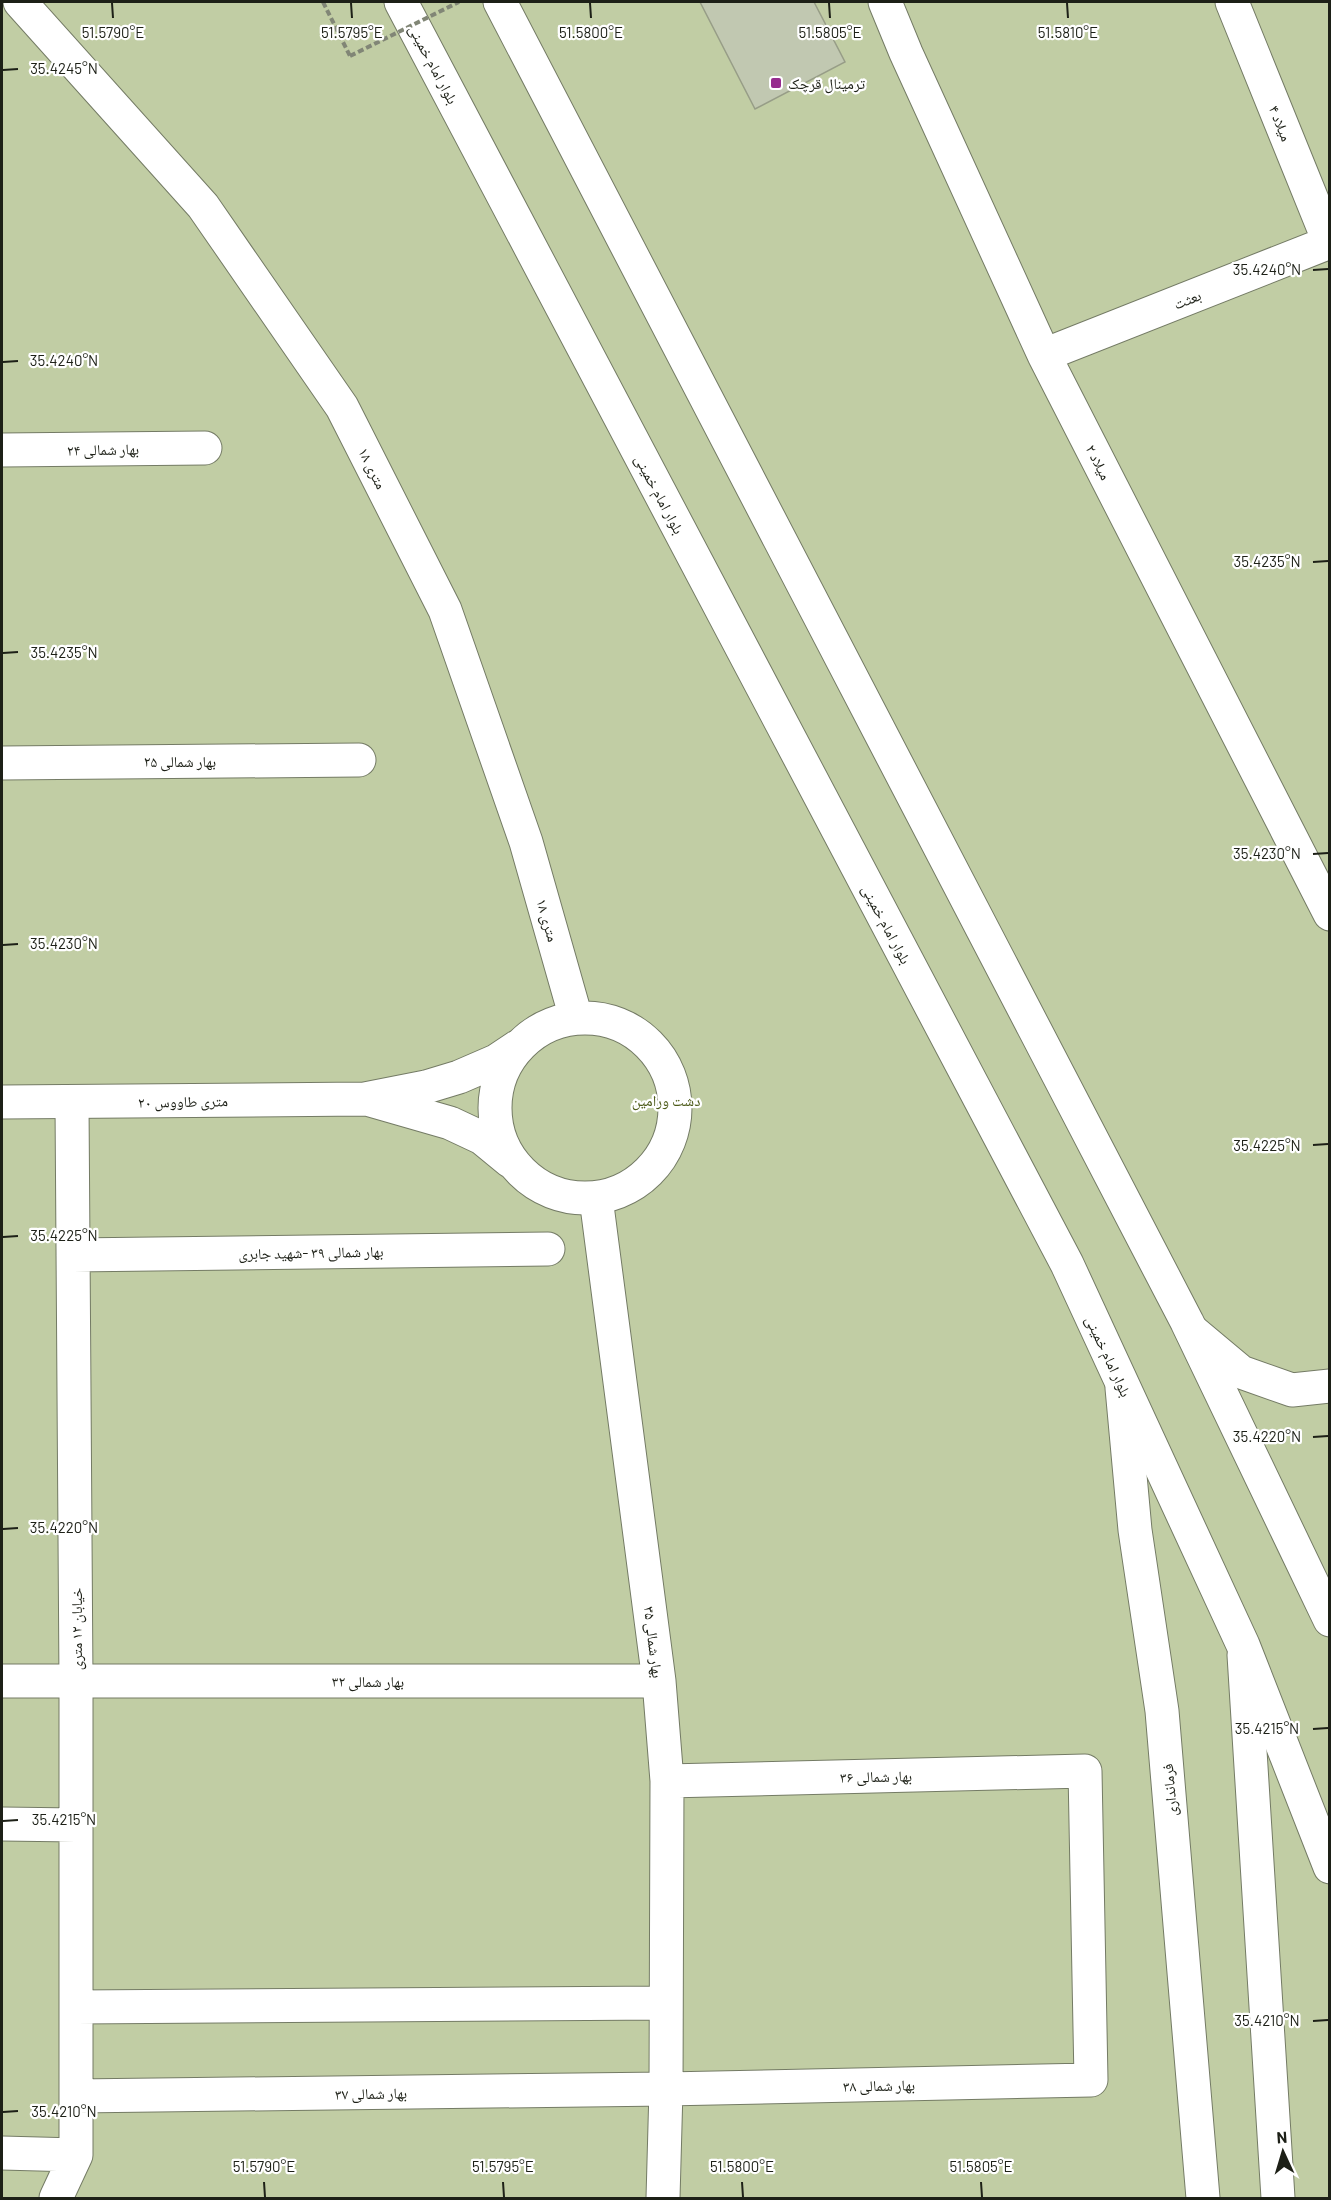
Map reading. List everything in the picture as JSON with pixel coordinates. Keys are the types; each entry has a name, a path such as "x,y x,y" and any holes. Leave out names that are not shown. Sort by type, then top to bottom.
{"street":[{"name":"۱۸ متری","path":"20,2 202,206 342,407 445,610 526,842 576,1018"},
{"name":"بلوار امام خمینی","path":"401,2 1067,1264 1243,1645 1329,1866"},
{"path":"500,2 1192,1331 1329,1620"},
{"name":"میلاد ۲","path":"885,2 1044,355 1329,914"},
{"name":"میلاد ۴","path":"1232,2 1329,243"},
{"name":"بعثت","path":"1044,355 1329,243"},
{"name":"بهار شمالی ۲۴","path":"2,450 205,448"},
{"name":"بهار شمالی ۲۵","path":"2,763 359,760"},
{"path":"576,1018 604,1020 630,1030 652,1047 668,1071 675,1098 674,1126 664,1153 647,1175 623,1191 596,1198 564,1197 535,1184 511,1162 497,1134 494,1102 502,1071 520,1045 545,1026 576,1018"},
{"name":"۲۰ متری طاووس","path":"2,1102 365,1099 426,1087 459,1077 496,1061 520,1045"},
{"name":"۲۰ متری طاووس","path":"365,1099 450,1123 482,1138 511,1162"},
{"name":"خیابان ۱۲ متری","path":"72,1103 76,2155"},
{"name":"بهار شمالی ۳۵","path":"596,1198 659,1681 667,1781 666,2090 663,2199"},
{"name":"بهار شمالی ۳۹ -شهید جابری","path":"73,1255 548,1249"},
{"path":"1192,1331 1241,1372 1292,1390 1329,1386"},
{"name":"فرمانداری","path":"1122,1383 1135,1530 1162,1711 1203,2199"},
{"path":"1243,1645 1278,2199"},
{"name":"بهار شمالی ۳۲","path":"2,1680 76,1682 659,1681"},
{"name":"بهار شمالی ۳۶","path":"667,1781 1084,1771 1091,2080"},
{"path":"2,1824 76,1825"},
{"path":"76,2007 665,2003"},
{"name":"بهار شمالی ۳۸","path":"666,2090 1091,2080"},
{"name":"بهار شمالی ۳۷","path":"76,2096 666,2090"},
{"path":"2,2153 76,2155 56,2199"}],"path":[{"path":"323,2 350,56 459,2"}],"green space":[{"name":"دشت ورامین","path":"2,2 1329,2 1329,2198 2,2198"}],"building":[{"path":"700,2 814,2 845,62 755,109"}],"place":[{"name":"ترمینال قرچک","path":"776,83"}]}
